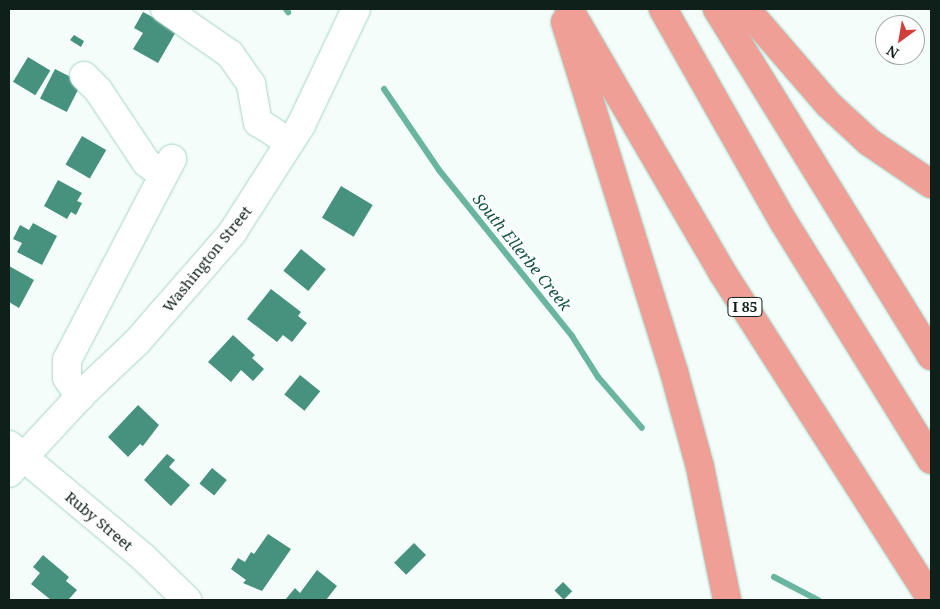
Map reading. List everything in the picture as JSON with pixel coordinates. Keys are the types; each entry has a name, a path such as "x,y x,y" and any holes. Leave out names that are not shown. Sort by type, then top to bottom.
{"highway":[{"path":"560,9 674,372 700,467 727,600"},
{"name":"I 85","path":"569,9 722,272 931,599"},
{"path":"663,9 783,222 931,460"},
{"path":"717,9 931,356"},
{"path":"746,9 828,104 869,142 931,184"}],"street":[{"path":"165,9 230,54 251,84 258,122 290,143"},
{"name":"Washington Street","path":"13,458 80,396 183,293 232,233 290,143 328,72 356,9"},
{"path":"80,396 67,378 67,360 168,168 146,162 98,90 84,76"},
{"name":"Ruby Street","path":"13,458 143,557 187,600"}],"building":[{"path":"143,12 177,30 158,63 133,49 143,33 134,28"},
{"path":"74,35 84,41 81,47 70,40"},
{"path":"28,57 50,70 35,95 13,82"},
{"path":"55,69 82,83 67,112 40,98"},
{"path":"82,136 106,150 90,179 66,165"},
{"path":"58,180 82,193 77,201 82,203 76,215 71,212 67,219 44,206"},
{"path":"341,186 373,205 354,237 322,218"},
{"path":"33,223 57,236 42,265 17,252 22,243 13,239 20,225 29,230"},
{"path":"301,249 326,269 308,291 283,271"},
{"path":"9,266 34,280 19,308 9,302"},
{"path":"271,289 301,312 298,316 307,323 292,342 283,335 277,342 247,319"},
{"path":"233,335 255,355 252,358 264,369 253,381 241,370 231,382 208,362"},
{"path":"300,375 320,391 304,411 284,394"},
{"path":"138,405 159,425 143,446 140,444 128,457 108,437"},
{"path":"167,454 175,460 169,467 190,485 171,506 144,480"},
{"path":"212,468 227,480 214,496 199,484"},
{"path":"268,534 291,549 262,591 243,583 246,580 231,569 238,558 245,562 251,552 254,554"},
{"path":"414,543 426,555 406,575 394,563"},
{"path":"43,555 69,577 66,581 77,590 68,600 51,600 31,584 40,573 33,567"},
{"path":"317,570 337,586 326,600 285,600 295,588 300,593"},
{"path":"563,582 572,591 564,600 555,590"}],"waterway":[{"name":"South Ellerbe Creek","path":"384,89 439,170 572,336 598,377 642,428"},
{"name":"South Ellerbe Creek","path":"774,577 818,600"}]}
